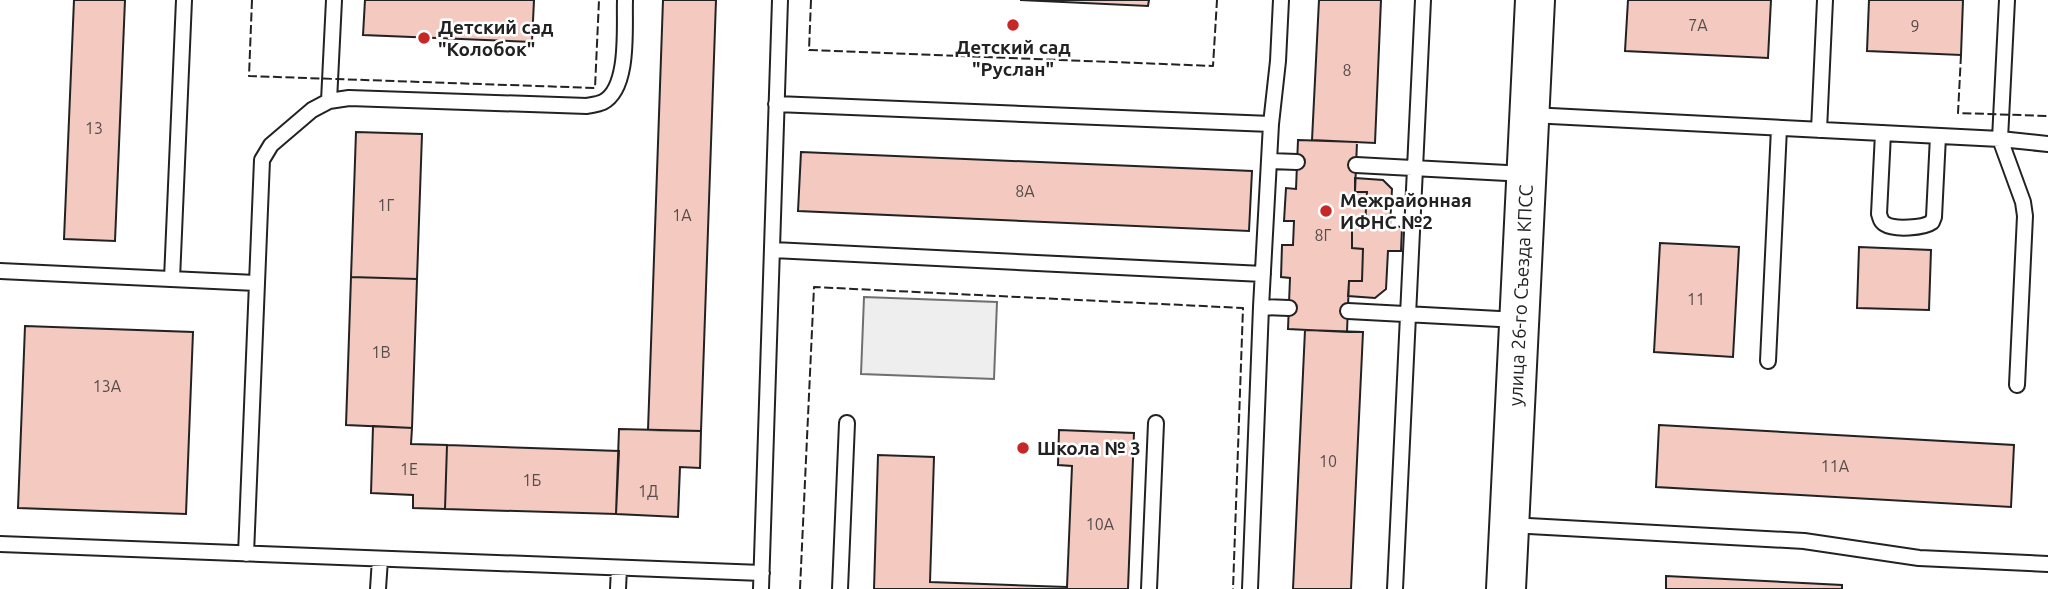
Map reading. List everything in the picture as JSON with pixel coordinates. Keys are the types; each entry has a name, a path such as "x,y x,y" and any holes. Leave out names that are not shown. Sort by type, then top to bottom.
{"main road":[{"name":"улица 26-го Съезда КПСС","path":"1506,589 1535,0"}],"lane":[{"path":"172,279 184,0"},
{"path":"329,101 334,0"},
{"path":"246,554 262,160 271,145 312,110 329,101 349,98 587,106 605,102 618,88 622,70 625,0"},
{"path":"761,589 780,0"},
{"path":"1250,589 1261,307 1281,0"},
{"path":"1395,589 1423,0"},
{"path":"1819,130 1825,0"},
{"path":"2007,0 2000,139 2023,202 2025,216 2017,385"},
{"path":"776,104 1271,124"},
{"path":"1530,115 2000,139 2048,144"},
{"path":"1768,361 1779,128"},
{"path":"1883,133 1879,214 1884,224 1889,226 1923,228 1933,222 1938,136"},
{"path":"1269,161 1297,162"},
{"path":"1356,165 1527,174"},
{"path":"773,250 1263,274"},
{"path":"0,271 257,283"},
{"path":"1261,307 1289,308"},
{"path":"1348,311 1520,320"},
{"path":"840,589 847,423"},
{"path":"1149,589 1156,423"},
{"path":"1510,524 1804,541 1919,558 2048,564"},
{"path":"0,544 762,573"},
{"path":"378,589 380,559"},
{"path":"618,589 619,568"}],"shaded area":[{"path":"864,297 997,302 994,379 861,374"}],"building":[{"path":"74,0 125,0 115,241 64,239"},
{"path":"365,0 534,0 532,42 363,35"},
{"path":"663,0 716,0 701,431 648,430"},
{"path":"1020,0 1149,0 1148,6"},
{"path":"1319,0 1381,0 1375,143 1312,140"},
{"path":"1628,0 1771,0 1768,58 1625,51"},
{"path":"1869,0 1963,0 1961,55 1867,51"},
{"path":"356,132 422,134 417,279 351,277"},
{"path":"1298,140 1357,142 1355,192 1367,192 1365,225 1352,225 1352,248 1363,249 1362,281 1349,281 1347,332 1288,329 1290,278 1281,277 1282,245 1293,245 1294,221 1284,221 1286,188 1296,189"},
{"path":"801,152 1252,171 1249,231 798,211"},
{"path":"1355,178 1383,180 1392,189 1390,226 1402,227 1401,251 1388,251 1386,289 1375,298 1348,296 1349,281 1362,281 1363,249 1352,248 1352,225 1365,225 1367,192 1355,192"},
{"path":"1660,243 1739,247 1733,357 1654,352"},
{"path":"1859,247 1931,250 1929,310 1857,308"},
{"path":"351,277 417,279 412,428 346,425"},
{"path":"25,326 193,332 186,514 18,508"},
{"path":"1305,330 1363,332 1351,589 1293,589"},
{"path":"1659,425 2014,445 2011,507 1656,487"},
{"path":"373,426 412,428 411,444 447,445 445,509 413,508 413,495 371,493"},
{"path":"619,429 701,431 700,468 680,467 678,517 616,514"},
{"path":"1059,430 1134,433 1128,589 874,589 878,455 934,457 930,582 1067,587 1072,466 1058,465"},
{"path":"447,445 619,451 616,514 445,509"},
{"path":"1666,576 1842,585 1842,589 1666,589"}],"fence":[{"path":"252,0 249,76 595,88 599,0"},
{"path":"811,0 809,50 1213,66 1217,0"},
{"path":"1961,55 1958,113 2048,116"},
{"path":"800,589 814,287 1243,308 1233,589"}],"place":[{"name":"Детский сад \"Руслан\"","path":"1013,25"},
{"name":"Детский сад \"Колобок\"","path":"424,38"},
{"name":"Межрайонная ИФНС №2","path":"1326,211"},
{"name":"Школа № 3","path":"1023,448"}]}
